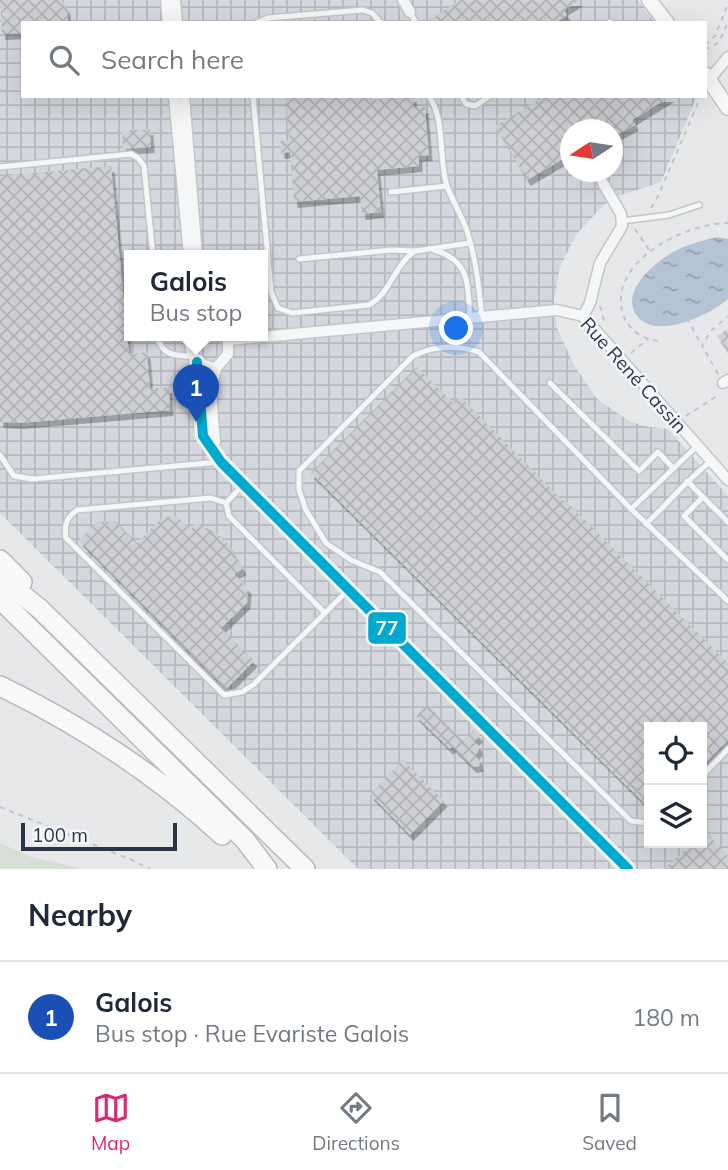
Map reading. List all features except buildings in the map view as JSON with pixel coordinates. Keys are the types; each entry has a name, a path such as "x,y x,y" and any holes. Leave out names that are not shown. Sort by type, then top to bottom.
{"highway":[{"path":"0,560 22,582 40,609"},
{"path":"0,576 40,609 305,869"},
{"path":"0,599 245,839 264,866"},
{"path":"0,686 35,703 122,758 188,804 235,846 264,866"}],"street":[{"path":"166,0 168,21"},
{"path":"175,0 177,21"},
{"path":"403,0 410,12"},
{"path":"649,0 665,21"},
{"path":"728,57 707,77 728,108"},
{"path":"174,98 188,250"},
{"path":"184,98 197,250"},
{"path":"583,316 590,303 597,270 620,232 622,221 621,214 603,183"},
{"name":"Rue René Cassin","path":"268,335 557,310 583,316 728,480"},
{"path":"190,341 195,359 203,436 221,462 628,869"},
{"path":"212,450 215,442 211,392 216,368 228,354 228,341"},
{"path":"195,359 202,366 216,368"}],"lane":[{"path":"261,21 268,18 363,10 372,13 379,21"},
{"path":"410,12 415,21"},
{"path":"253,98 267,250"},
{"path":"430,98 437,116 447,186 470,243 482,317"},
{"path":"462,98 466,104 475,106 487,98"},
{"path":"0,167 131,153 144,166 152,250"},
{"path":"391,192 447,186"},
{"path":"622,221 669,215 699,205"},
{"path":"299,259 392,250 415,251 470,243"},
{"path":"431,249 449,254 464,268 470,318"},
{"path":"268,259 271,292 278,307 292,313 369,305 379,299 404,258 415,251"},
{"path":"158,341 167,353 195,359"},
{"path":"644,823 631,821 380,572 351,559 326,543 306,510 299,490 299,471 413,356 427,349 462,346 479,352 631,509 728,601"},
{"path":"550,383 639,471 658,452 673,468"},
{"path":"631,509 697,446"},
{"path":"0,455 14,475 33,479 221,462"},
{"path":"646,524 687,481 711,461"},
{"path":"687,481 728,522"},
{"path":"226,503 243,485"},
{"path":"703,497 684,516 728,560"},
{"path":"226,503 211,498 76,510 69,516 65,531 69,543 224,695 242,692 253,685 348,590"},
{"path":"226,503 229,516 325,612"},
{"path":"707,771 728,749"}],"path":[{"path":"707,43 715,36 728,4"},
{"path":"707,49 719,42 728,22"},
{"path":"650,251 635,229 659,196 700,98"},
{"path":"658,341 639,335 627,323 621,296 628,277 650,251 681,232 701,226 728,223"},
{"path":"600,304 606,328"},
{"path":"702,345 712,330 728,316"},
{"path":"677,423 722,393 725,382 687,317"},
{"path":"628,356 648,340"},
{"path":"0,807 150,869"}],"shaded area":[{"path":"0,0 638,0 654,21 21,21 21,98 696,98 661,182 618,196 605,204 576,235 560,267 554,300 557,328 574,365 597,399 631,422 668,429 728,496 728,869 358,869 0,513"},
{"path":"0,843 31,857 84,869 0,869"}],"water":[{"path":"718,237 728,239 728,299 708,312 681,323 654,326 643,322 635,313 632,303 633,293 645,274 663,258 681,248"}],"transit line":[{"name":"77","path":"197,362 203,436 221,462 628,869"}],"place":[{"name":"Galois","path":"196,422"}]}
